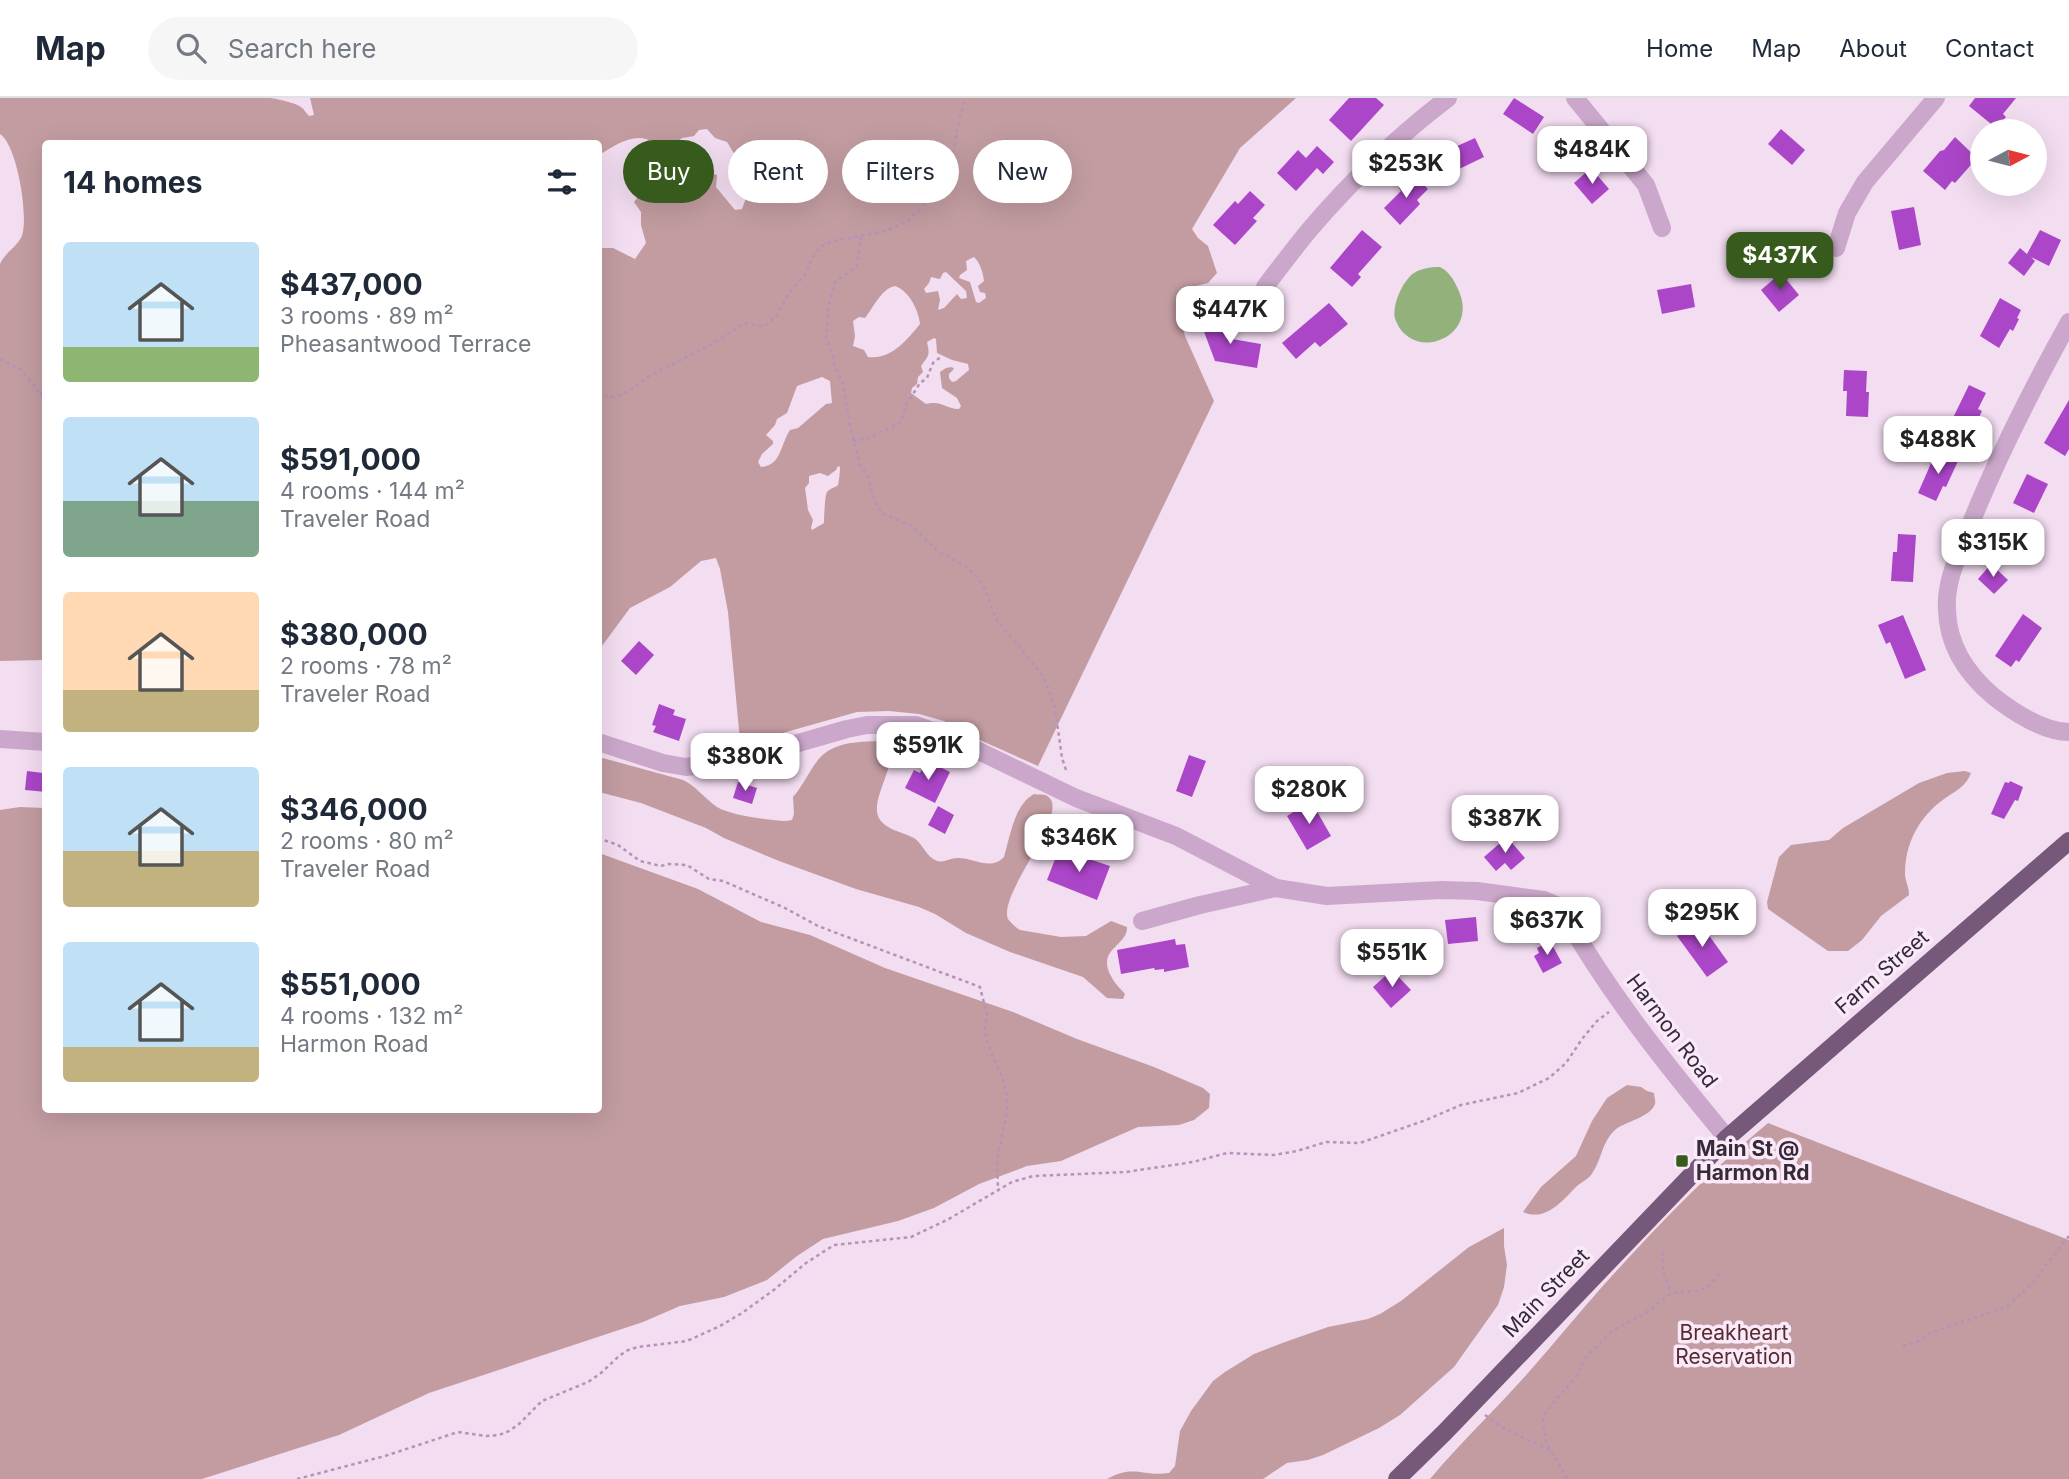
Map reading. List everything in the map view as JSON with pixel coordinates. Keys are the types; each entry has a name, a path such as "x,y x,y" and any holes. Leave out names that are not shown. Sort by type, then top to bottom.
{"main road":[{"name":"Farm Street","path":"1727,1138 2069,841"},
{"name":"Main Street","path":"1397,1479 1727,1138"}],"street":[{"path":"1265,287 1311,228 1355,179 1410,128 1448,98"},
{"path":"1574,98 1646,185 1662,228"},
{"path":"1836,248 1847,213 1865,182 1936,98"},
{"path":"2069,322 2012,430 1979,504 1955,564 1947,592 1947,612 1951,638 1965,668 1977,682 2002,703 2045,728 2069,732"},
{"path":"602,743 663,763 686,767 734,761 847,729 881,724 916,725 954,738 1076,798 1176,836 1276,888"},
{"path":"0,739 42,741"},
{"path":"1142,921 1276,888"},
{"name":"Harmon Road","path":"1276,888 1327,896 1459,890 1519,896 1556,905 1621,1003 1727,1138"}],"path":[{"path":"602,395 609,398 624,394 651,375 711,345 744,323 760,326 769,324 806,273 820,247 833,241 882,232 907,222 940,186 953,158 965,98"},
{"path":"861,236 857,266 835,282 829,304 826,337 843,384 860,465 882,513 912,526 939,552 965,566 977,577 988,595 996,620 1044,677 1055,708 1062,758 1076,798"},
{"path":"853,441 871,438 902,421 906,405 920,383 927,378 933,363 943,356"},
{"path":"0,359 20,369 41,395"},
{"path":"41,395 42,389"},
{"path":"602,839 618,845 640,861 661,866 687,865 709,879 723,881 785,908 818,926 980,987 987,1015 986,1040 1007,1095 1007,1112 997,1160 998,1189"},
{"path":"297,1479 385,1457 457,1432 486,1436 509,1431 542,1401 588,1382 628,1350 687,1341 720,1326 834,1245 911,1237 947,1220 1012,1182 1033,1176 1126,1172 1193,1162 1227,1153 1274,1155 1326,1142 1360,1143 1426,1121 1461,1105 1518,1093 1549,1078 1566,1063 1597,1021 1621,1003"},
{"path":"1903,1346 2006,1307 2029,1287 2069,1236"},
{"path":"1663,1252 1663,1271 1671,1293"},
{"path":"1567,1479 1544,1436 1544,1415 1576,1377 1585,1358 1612,1331 1646,1313 1671,1293 1699,1291 1710,1285 1721,1272"},
{"path":"1471,1405 1506,1430 1551,1451"}],"green space":[{"path":"0,98 271,98 299,106 309,116 314,115 310,98 1296,98 1240,148 1192,229 1208,246 1217,273 1208,283 1192,287 1179,315 1185,336 1214,401 1038,766 962,732 944,721 919,714 889,711 857,712 765,738 740,741 728,612 716,558 701,561 670,587 630,608 602,646 602,248 613,248 635,259 646,243 641,212 635,203 714,203 714,174 717,175 716,187 735,210 742,209 744,203 828,203 828,140 728,140 728,144 715,138 707,129 680,140 623,140 602,153 602,140 42,140 42,660 0,661 0,264 21,238 24,216 20,183 12,152 0,134","holes":["974,257 981,268 984,281 978,286 986,298 979,303 976,302 970,282 959,278 967,270 966,261","946,272 966,291 967,298 961,299 957,294 944,308 938,310 938,291 926,293 924,289 931,277 940,279","895,286 908,296 915,307 920,324 891,352 868,357 864,350 853,346 853,321 859,317 865,318 878,299","934,338 937,353 968,364 969,370 956,381 952,382 949,378 954,369 952,367 940,372 942,388 957,398 961,406 959,409 936,403 926,404 911,393 923,372 921,366 928,355 927,342","822,377 830,381 832,403 826,404 798,428 790,430 777,458 761,467 758,462 762,454 773,444 766,435 777,419 787,413 797,386","838,466 838,485 826,494 824,523 812,530 813,520 808,510 805,488 809,483 809,476 820,473 828,476"]},
{"path":"881,741 888,747 890,755 877,807 880,820 888,827 914,838 930,857 937,861 958,858 988,863 999,861 1004,857 1017,813 1034,794 1045,795 1052,803 1051,816 1014,890 1008,907 1008,919 1020,930 1061,937 1086,936 1111,921 1127,927 1123,939 1107,960 1112,979 1125,994 1123,999 1107,998 1083,977 1010,952 966,933 919,907 856,889 779,861 706,828 641,803 602,793 602,758 683,780 717,807 732,813 770,820 792,820 793,797 821,756 845,744"},
{"path":"1947,773 1971,773 1966,782 1935,806 1915,832 1906,863 1905,876 1909,895 1881,916 1862,940 1848,951 1828,951 1768,909 1767,902 1779,857 1791,845 1829,840 1843,828 1919,783"},
{"path":"42,808 42,1113 602,1113 602,854 698,889 761,922 810,935 885,968 1013,1012 1154,1067 1203,1088 1210,1094 1209,1108 1194,1120 1179,1125 1138,1127 1061,1161 1027,1166 979,1184 934,1208 898,1221 823,1239 767,1280 724,1297 680,1306 643,1322 429,1393 339,1435 202,1479 0,1479 0,810"},
{"path":"1627,1085 1654,1093 1653,1109 1615,1130 1588,1178 1553,1208 1539,1214 1523,1212 1541,1187 1576,1156 1592,1121 1607,1098"},
{"name":"Breakheart Reservation","path":"1768,1123 2069,1240 2069,1479 1430,1479 1641,1245 1703,1182"},
{"path":"1504,1228 1507,1265 1498,1305 1454,1367 1400,1415 1323,1455 1287,1463 1263,1479 1107,1479 1125,1472 1169,1473 1175,1466 1180,1431 1191,1411 1213,1381 1225,1372 1254,1354 1285,1342 1328,1327 1380,1314 1401,1301 1469,1247"}],"shaded area":[{"path":"1440,267 1450,275 1457,287 1463,305 1461,319 1454,331 1443,339 1416,341 1405,334 1396,321 1396,302 1414,273"}],"building":[{"path":"1349,98 1376,98 1384,105 1351,141 1329,120"},
{"path":"1514,98 1544,117 1533,134 1503,114"},
{"path":"1975,98 2016,98 2003,114 2006,117 2004,119 1985,119 1969,106"},
{"path":"1781,129 1805,150 1792,165 1768,144"},
{"path":"1955,137 1970,151 1970,166 1945,190 1923,171 1940,151"},
{"path":"1475,138 1484,157 1455,171 1446,151"},
{"path":"1317,146 1334,162 1323,174 1317,168 1296,191 1277,173 1298,150 1306,158"},
{"path":"1591,168 1609,189 1592,204 1574,183"},
{"path":"1413,174 1428,189 1417,200 1420,204 1400,225 1384,208"},
{"path":"1250,191 1265,205 1253,218 1257,221 1235,245 1213,225 1235,201 1238,204"},
{"path":"1914,207 1921,245 1899,250 1891,211"},
{"path":"1362,230 1382,247 1358,274 1361,277 1352,287 1330,268"},
{"path":"2040,230 2061,240 2049,266 2031,257 2035,261 2024,276 2008,263 2020,248 2027,254"},
{"path":"1781,273 1799,295 1779,312 1761,290"},
{"path":"1691,284 1695,307 1662,314 1657,290"},
{"path":"2000,298 2021,310 2013,331 2010,329 1999,348 1980,336"},
{"path":"1329,303 1348,324 1320,347 1315,342 1296,359 1282,343"},
{"path":"1218,316 1226,338 1261,344 1257,368 1215,361 1200,321"},
{"path":"1844,370 1867,371 1868,417 1846,416"},
{"path":"1969,385 1986,393 1978,409 1982,411 1971,434 1950,424"},
{"path":"2069,400 2069,449 2065,456 2044,443"},
{"path":"1936,452 1958,461 1936,501 1918,493"},
{"path":"2027,474 2048,484 2034,513 2013,503"},
{"path":"1898,534 1916,535 1913,582 1891,581 1893,552 1897,552"},
{"path":"1991,564 2008,580 1994,594 1978,579"},
{"path":"2023,614 2042,628 2019,662 2016,660 2011,667 1995,656"},
{"path":"1903,615 1926,670 1905,679 1890,642 1886,644 1878,625"},
{"path":"639,641 654,655 636,675 621,661"},
{"path":"659,704 675,710 673,715 686,719 679,741 653,732 656,726 652,725"},
{"path":"1189,755 1206,761 1192,797 1176,791"},
{"path":"924,765 933,770 936,765 950,772 935,803 905,788 914,770 920,773"},
{"path":"27,771 42,773 42,792 25,790"},
{"path":"2010,781 2023,787 2018,801 2015,800 2004,819 1991,814 2005,782"},
{"path":"738,782 757,788 752,804 733,798"},
{"path":"1311,801 1331,836 1307,850 1287,816"},
{"path":"938,806 954,815 945,834 928,825"},
{"path":"1507,837 1525,858 1511,870 1505,863 1496,871 1484,857"},
{"path":"1059,849 1110,866 1097,900 1047,880"},
{"path":"1476,917 1478,941 1448,944 1445,920"},
{"path":"1698,920 1728,962 1707,977 1677,936"},
{"path":"1175,939 1176,945 1185,944 1189,967 1164,972 1164,969 1154,968 1121,974 1117,950"},
{"path":"1550,941 1562,963 1543,973 1534,956 1539,953 1537,948"},
{"path":"1392,970 1411,990 1391,1008 1373,987"}],"place":[{"name":"Main St @ Harmon Rd","path":"1682,1161"}]}
